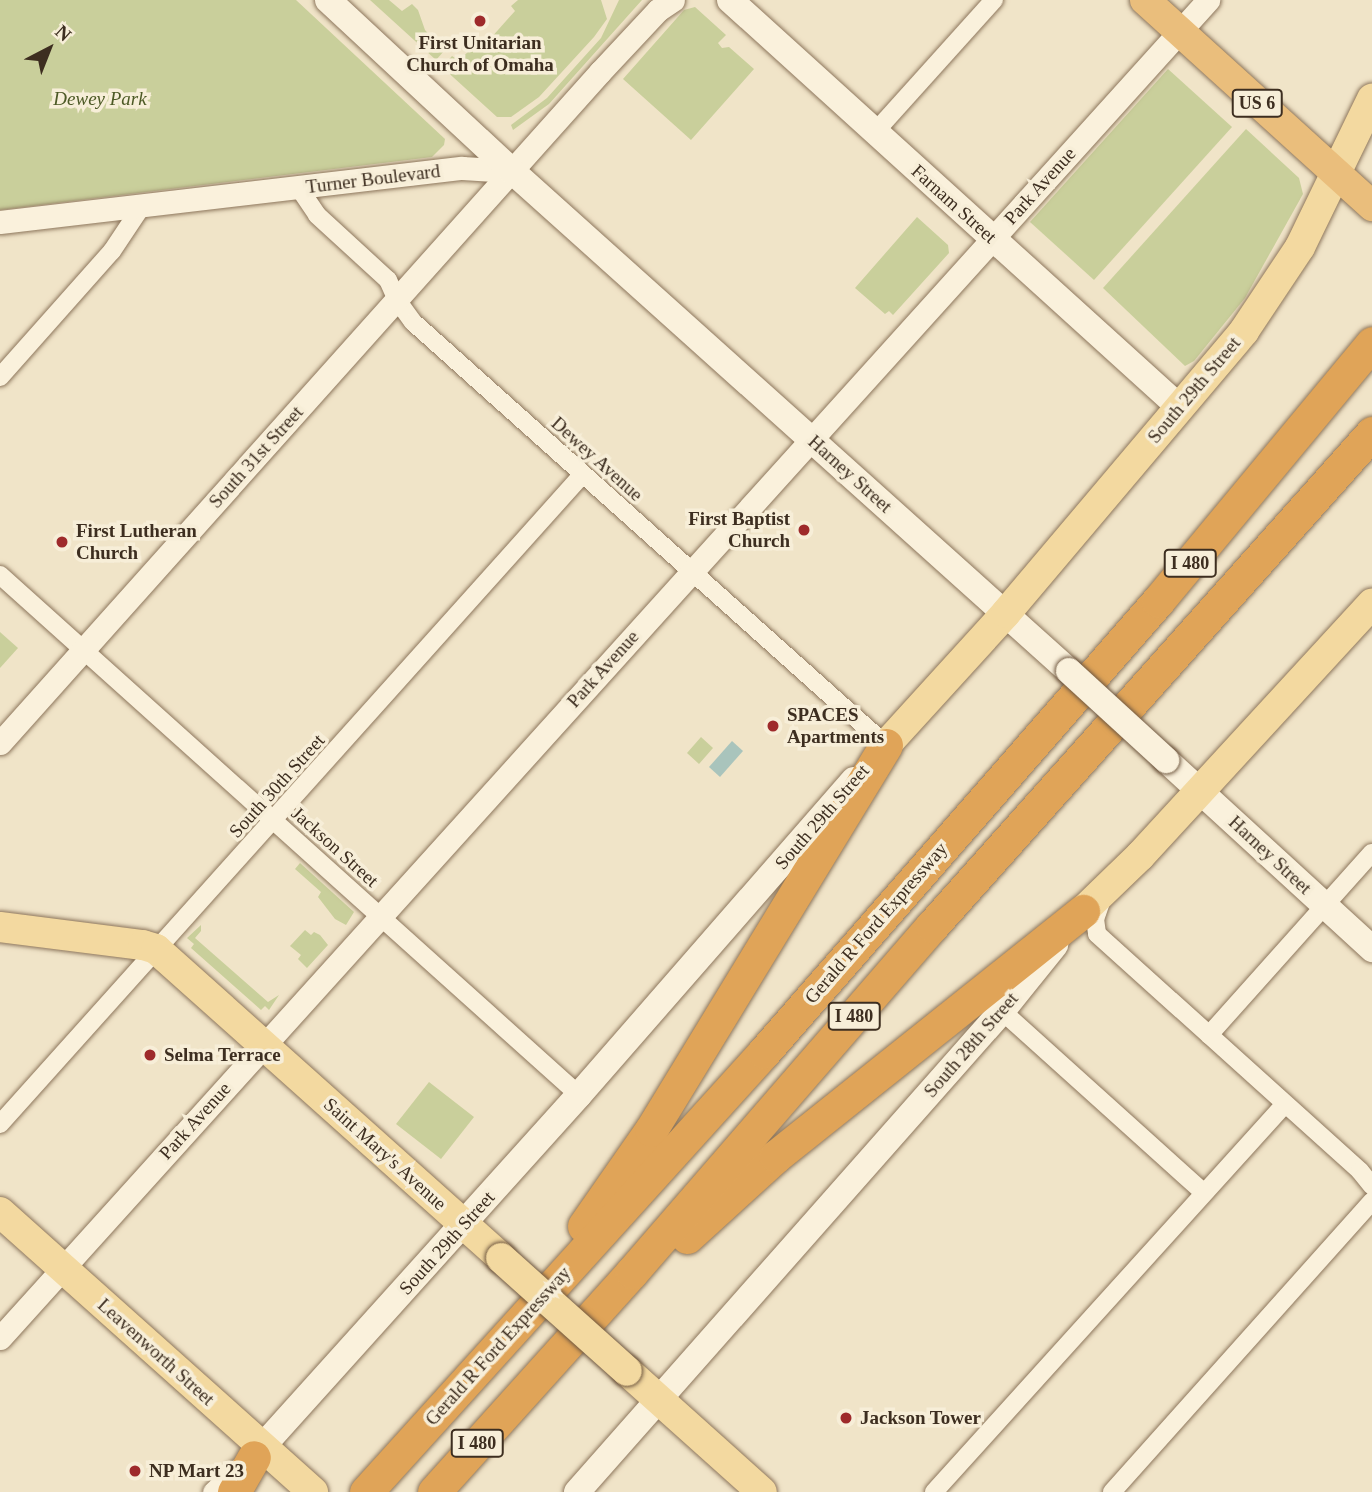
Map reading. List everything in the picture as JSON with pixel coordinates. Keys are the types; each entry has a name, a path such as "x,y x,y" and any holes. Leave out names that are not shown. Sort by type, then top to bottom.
{"highway":[{"name":"US 6","path":"1144,0 1372,205"},
{"path":"1328,396 1372,334"},
{"name":"Gerald R Ford Expressway","path":"366,1492 764,1052 1124,640 1372,343"},
{"name":"I 480","path":"434,1492 632,1272 942,916 1369,439"},
{"path":"558,1279 572,1243 651,1130 886,745"},
{"path":"632,1272 685,1238 776,1156 1094,900"},
{"path":"234,1492 258,1452"}],"main road":[{"name":"Harney Street","path":"328,0 512,171 1006,613 1372,949"},
{"name":"Farnam Street","path":"730,0 1179,407"},
{"name":"South 29th Street","path":"258,1452 464,1225 886,745 1006,613 1244,331 1300,247 1372,99"},
{"name":"South 28th Street","path":"577,1492 1002,1011 1094,900 1200,791 1372,604"},
{"path":"0,927 143,945 156,949"},
{"name":"Saint Mary's Avenue","path":"156,949 762,1492"},
{"name":"Leavenworth Street","path":"0,1212 258,1452 306,1486"}],"street":[{"path":"875,132 994,0"},
{"name":"Park Avenue","path":"0,1338 1208,0"},
{"path":"512,171 664,3"},
{"name":"Turner Boulevard","path":"0,222 463,167 512,171"},
{"name":"South 31st Street","path":"0,743 512,171"},
{"name":"Dewey Avenue","path":"299,188 317,215 388,280 397,300 413,322 886,745"},
{"path":"0,377 112,251 142,206"},
{"name":"South 30th Street","path":"0,1124 583,474"},
{"name":"Jackson Street","path":"0,575 579,1095"},
{"path":"1209,1035 1372,853"},
{"path":"1094,900 1097,934 1360,1171 1372,1186"},
{"path":"1002,1011 1203,1192"},
{"path":"934,1492 1285,1104"},
{"path":"1112,1492 1372,1202"},
{"name":"South 29th Street","path":"212,1492 228,1475 258,1452"}],"green space":[{"name":"Dewey Park","path":"0,0 296,0 445,139 444,145 432,157 0,210"},
{"path":"370,0 389,0 402,11 412,4 418,10 425,30 444,51 436,60"},
{"path":"518,0 601,0 607,19 539,97 511,117 497,117 442,67 452,56 458,60 477,45 482,48 515,11 511,6"},
{"path":"619,0 642,0 549,104 513,130 511,125 547,98 601,38"},
{"path":"695,7 726,35 718,43 722,48 729,47 754,69 691,140 623,79 684,10"},
{"path":"1168,69 1232,127 1094,280 1030,222"},
{"path":"1246,129 1299,178 1303,194 1245,298 1194,361 1185,366 1103,288"},
{"path":"917,217 948,245 949,253 893,315 889,311 885,314 855,288"},
{"path":"0,632 18,648 0,668"},
{"path":"701,737 713,748 699,764 687,753"},
{"path":"300,863 354,912 346,925 335,919 318,897 321,892 295,869"},
{"path":"201,925 201,931 195,938 268,1002 279,995 269,1010 265,1006 261,1010 191,948 194,944 187,938"},
{"path":"305,930 311,935 314,932 320,935 328,945 307,968 298,959 301,955 290,946"},
{"path":"429,1082 474,1117 441,1159 396,1124"}],"water":[{"path":"732,741 743,751 720,777 709,767"}],"place":[{"name":"First Unitarian Church of Omaha","path":"480,21"},
{"name":"First Baptist Church","path":"804,530"},
{"name":"First Lutheran Church","path":"62,542"},
{"name":"SPACES Apartments","path":"773,726"},
{"name":"Selma Terrace","path":"150,1055"},
{"name":"Jackson Tower","path":"846,1418"},
{"name":"NP Mart 23","path":"135,1471"}]}
